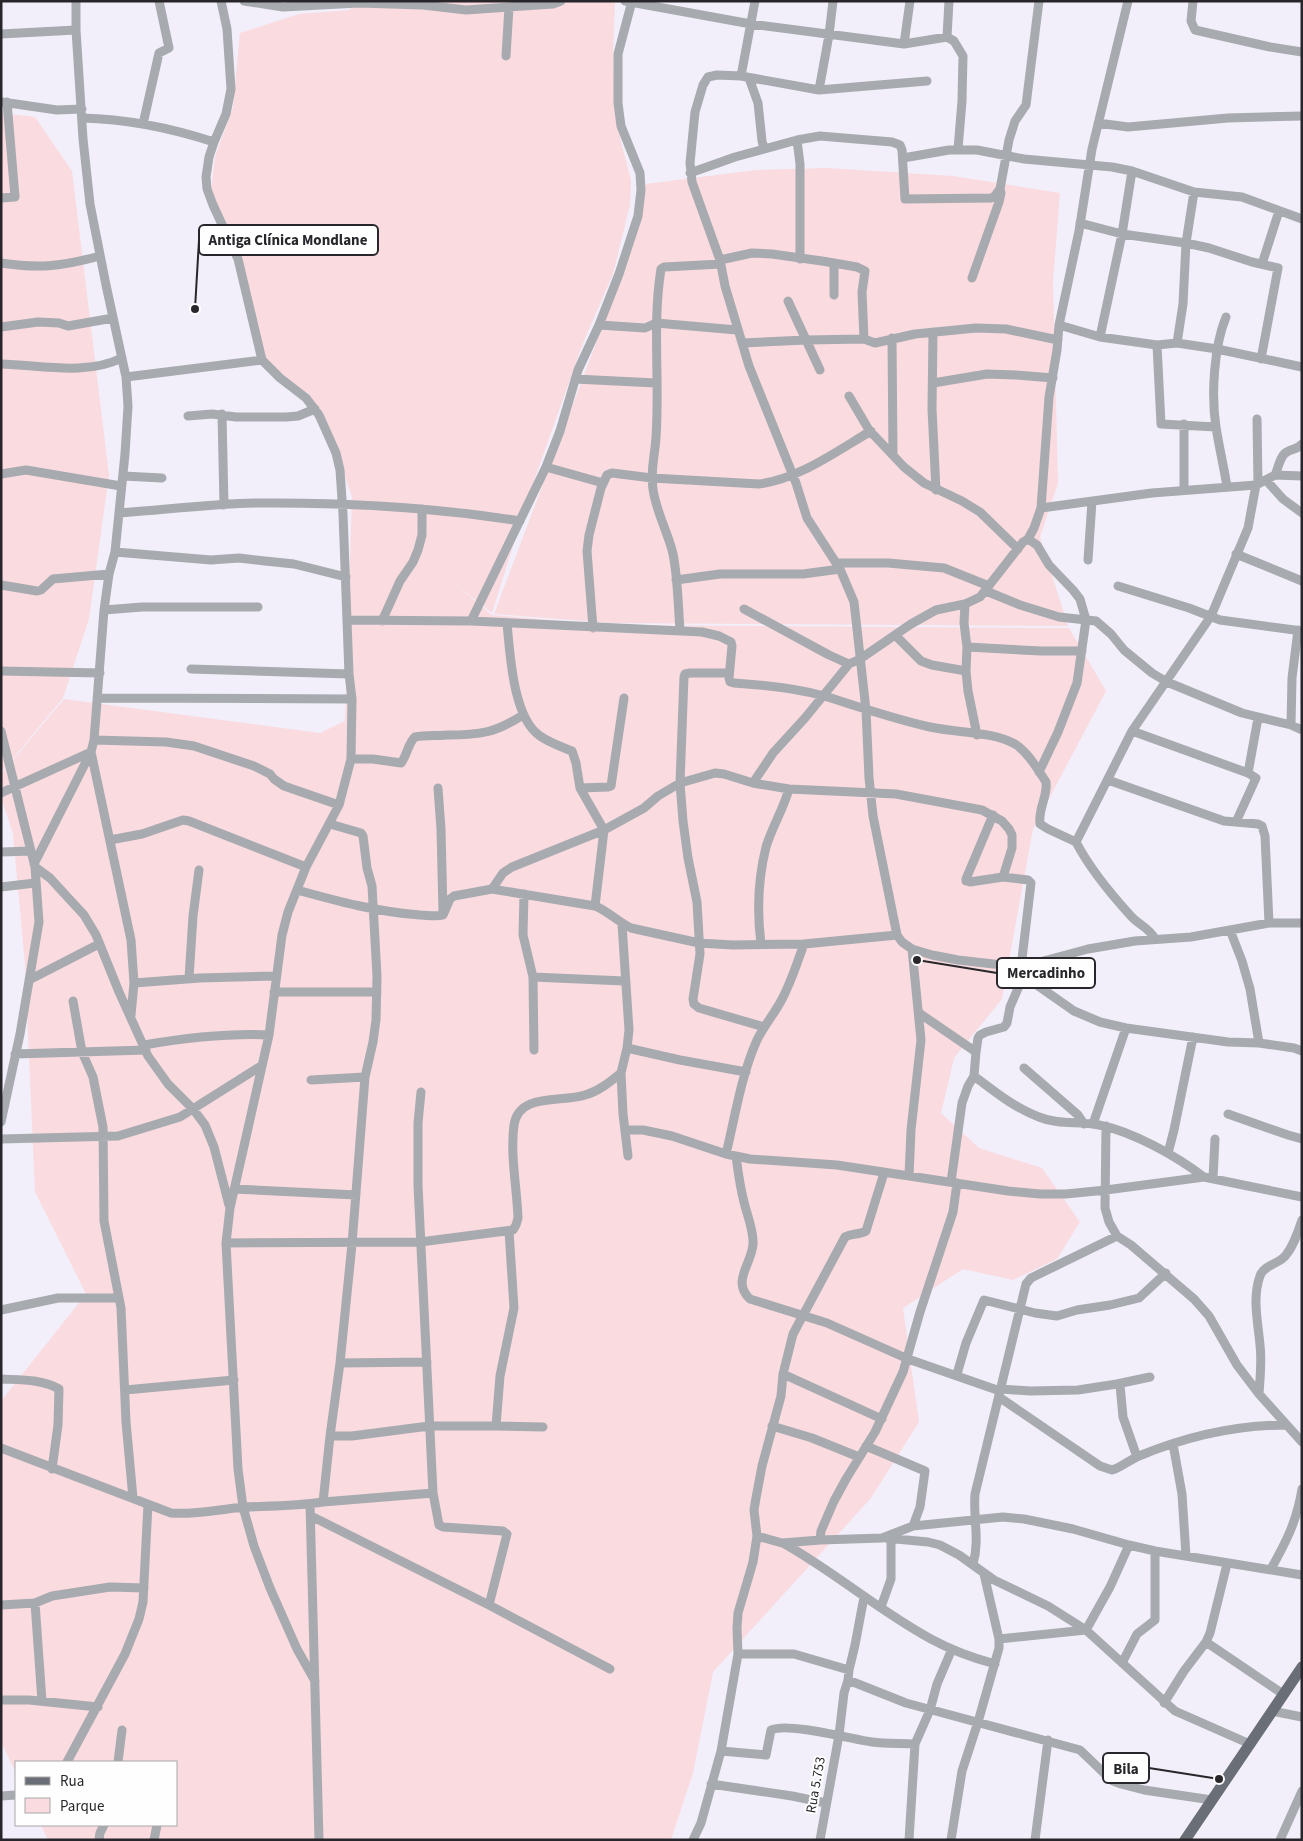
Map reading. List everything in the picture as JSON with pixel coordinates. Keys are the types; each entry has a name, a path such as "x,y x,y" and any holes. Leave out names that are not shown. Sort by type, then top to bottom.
{"main road":[{"path":"1185,1840 1302,1667"}],"street":[{"path":"35,866 91,752 94,740 104,610 109,574 115,552 128,406 126,377 90,204 76,30 76,1"},
{"path":"143,124 159,53 170,48 158,1"},
{"path":"222,1 227,29 231,89 226,114 214,142 206,177 207,189 238,259 262,360 280,378 306,398 315,409 336,453 340,470 342,504 349,674 352,699 351,759 339,805 306,867 288,912 282,935 275,976 269,1035 230,1208 226,1244 238,1469 243,1508 254,1546 270,1588 296,1649 315,1681"},
{"path":"244,1 283,7 359,2 423,5 466,10 553,4 561,1"},
{"path":"755,1 745,77 758,103 764,149"},
{"path":"819,90 830,34 833,1"},
{"path":"904,44 910,1"},
{"path":"947,36 949,1"},
{"path":"972,278 1000,188 1005,156 1015,121 1026,105 1040,1"},
{"path":"753,783 773,753 849,664 860,659 911,624 936,610 965,604 980,597 1028,539 1034,528 1041,508 1049,397 1059,325 1080,223 1089,164 1128,1"},
{"path":"1193,1 1191,21 1195,30 1270,47 1302,52"},
{"path":"471,622 546,466 560,431 575,379 619,274 638,216 642,190 640,173 621,126 618,103 618,54 630,2 751,24 904,44 947,36 954,41 963,56 958,149"},
{"path":"506,56 509,7"},
{"path":"1,34 76,30"},
{"path":"927,82 819,90 745,77 717,75 708,77 705,80 695,112 690,173 696,196 720,262 737,330 749,366 808,518 838,566 854,602 866,710 870,794 896,934 902,942 912,949 958,960 1023,970 1088,948 1155,939 1191,938 1269,923 1302,923"},
{"path":"1,198 15,197 4,102 143,124 187,133 214,142"},
{"path":"1098,123 1128,127 1228,118 1302,116"},
{"path":"690,173 735,157 797,140 820,136 892,142 900,145 905,199 995,200"},
{"path":"797,140 800,164 800,259"},
{"path":"902,158 958,149 977,150 1005,156 1089,164 1132,171 1194,192 1242,197 1302,219"},
{"path":"1100,337 1122,234 1132,171"},
{"path":"1177,342 1183,304 1186,243 1194,192"},
{"path":"1262,264 1280,211"},
{"path":"1080,223 1122,234 1186,243 1278,268 1262,358"},
{"path":"680,630 672,554 658,513 651,467 656,438 656,323 662,268 720,262 752,253 772,254 857,267 865,271 862,292 864,339"},
{"path":"1,263 24,267 44,267 69,264 100,256"},
{"path":"834,263 834,295"},
{"path":"788,302 820,370"},
{"path":"1226,317 1216,349 1213,401 1226,487"},
{"path":"1,327 38,322 59,323 68,326 113,318"},
{"path":"599,325 645,328 656,323 737,330"},
{"path":"1059,325 1100,337 1157,345 1177,342 1302,367"},
{"path":"742,343 864,339 874,343 892,338 976,328 1006,329 1058,340"},
{"path":"933,332 932,410 936,490"},
{"path":"892,338 893,455"},
{"path":"1157,345 1161,424 1216,427"},
{"path":"1,364 63,368 108,364 122,358"},
{"path":"126,377 262,360"},
{"path":"933,383 987,374 1052,378"},
{"path":"575,379 656,383"},
{"path":"849,396 869,430 893,455 924,483 980,512 1018,549"},
{"path":"188,416 222,414 236,417 286,417 298,416 315,409"},
{"path":"222,414 224,505"},
{"path":"1076,842 1132,731 1211,616 1227,579 1248,528 1260,483 1257,419"},
{"path":"1184,424 1184,490"},
{"path":"593,628 587,551 602,483 607,475 612,473 652,478 759,484 772,482 822,460 871,431"},
{"path":"1275,475 1282,456 1286,452 1297,449 1302,444"},
{"path":"546,466 602,483"},
{"path":"1,474 26,470 122,481 162,478"},
{"path":"1041,508 1092,500 1260,483 1275,475 1302,476"},
{"path":"1260,483 1302,512"},
{"path":"1088,560 1092,500"},
{"path":"119,513 224,505 342,504 465,513 520,521"},
{"path":"382,622 400,581 413,562 418,550 422,535 422,509"},
{"path":"1028,539 1037,545 1049,565 1080,599 1086,620 1077,683 1058,732 1039,772"},
{"path":"115,552 212,560 239,558 265,560 294,564 346,577"},
{"path":"1236,554 1302,581"},
{"path":"676,580 720,574 803,574 838,566 888,563 944,568 1020,605 1051,614 1096,621 1111,634 1124,650 1152,673 1167,682 1242,713 1291,725 1302,730"},
{"path":"1,585 37,591 41,590 53,579 109,574"},
{"path":"1118,586 1229,622 1300,631 1292,678 1291,725"},
{"path":"965,604 966,671 971,709 977,734"},
{"path":"104,610 142,608 258,608"},
{"path":"744,609 849,664"},
{"path":"347,620 507,623 702,632 728,640 732,646 729,673 730,682 734,684 785,688 823,696 894,719 932,728 1006,740 1022,749 1046,782 1047,788 1039,814 1040,824 1076,842 1082,854 1118,901 1132,917 1153,934 1155,939"},
{"path":"507,623 510,660 523,715 538,735 572,751 580,788 604,830 595,906"},
{"path":"896,636 921,661 932,665 966,671"},
{"path":"967,647 1082,651"},
{"path":"191,669 349,674"},
{"path":"1,671 100,673"},
{"path":"729,673 685,674 684,682 680,783 685,842 697,902 700,954 693,999 694,1004 764,1028"},
{"path":"98,698 352,699"},
{"path":"580,788 611,786 624,698"},
{"path":"351,759 373,759 401,763 405,758 412,739 415,737 472,735 489,732 507,725 523,715"},
{"path":"1248,773 1258,718"},
{"path":"1,731 35,866 39,922 30,980 15,1054 6,1077 1,1122"},
{"path":"1132,731 1248,773 1256,778 1236,822"},
{"path":"94,740 166,742 194,746 254,766 270,774 284,786 339,805"},
{"path":"1,793 91,752"},
{"path":"91,752 130,940 134,983 131,1016"},
{"path":"492,889 503,874 512,867 604,830 644,808 658,796 680,783 715,773 753,783 789,789 896,794 982,810 993,815 1009,829 1012,835 1012,848 1003,877"},
{"path":"1108,780 1224,821 1258,824 1264,830 1269,923"},
{"path":"438,788 443,915"},
{"path":"762,944 758,906 765,854 789,789"},
{"path":"820,1540 821,1531 834,1501 882,1419 908,1359 920,1312 953,1212 962,1103 974,1076 980,1035 1001,1028 1006,1023 1023,970 1031,883 1028,880 1003,877 966,881 993,815"},
{"path":"110,840 142,834 183,820 306,867"},
{"path":"323,1502 352,1244 365,1078 373,1042 378,992 372,886 367,868 363,834 330,824"},
{"path":"1,852 31,851"},
{"path":"35,866 50,878 84,915 145,1047 168,1084 193,1109 205,1125 214,1147 230,1208"},
{"path":"189,978 193,916 199,870"},
{"path":"1,887 35,883"},
{"path":"443,915 450,899 454,896 492,889 595,906 603,909 622,924 699,943 804,944 896,934"},
{"path":"297,890 346,904 401,914 443,915"},
{"path":"524,894 523,934 533,977 534,1050"},
{"path":"622,924 624,981 629,1030 621,1073 628,1156"},
{"path":"1230,930 1250,989 1259,1043"},
{"path":"30,980 99,944"},
{"path":"726,1154 746,1072 764,1028 789,986 804,944"},
{"path":"909,1176 911,1130 921,1053 912,949"},
{"path":"1023,970 1034,983 1074,1011 1100,1022 1126,1028 1228,1042 1259,1043 1302,1051"},
{"path":"134,983 189,978 275,976"},
{"path":"533,977 624,981"},
{"path":"274,992 378,992"},
{"path":"73,1001 82,1052 93,1077 103,1127 104,1221 122,1320 126,1422 133,1498"},
{"path":"919,1013 976,1052"},
{"path":"1089,1124 1126,1028"},
{"path":"15,1054 82,1052 145,1047 198,1037 247,1034 269,1035"},
{"path":"1168,1153 1194,1037"},
{"path":"627,1048 746,1072"},
{"path":"1,1139 118,1136 180,1117 261,1066"},
{"path":"1024,1068 1089,1124"},
{"path":"226,1244 420,1242 513,1230 518,1218 513,1149 514,1124 518,1113 524,1106 534,1101 584,1096 596,1091 621,1073"},
{"path":"974,1076 1012,1103 1039,1117 1053,1121 1106,1126 1149,1143 1208,1178"},
{"path":"311,1080 365,1078"},
{"path":"421,1092 418,1158 420,1242 433,1493 439,1525 443,1527 502,1531 507,1534 489,1605"},
{"path":"1228,1114 1302,1138"},
{"path":"1106,1126 1105,1208 1109,1222 1117,1236 1131,1245 1194,1299 1208,1316 1237,1365 1259,1394 1302,1442"},
{"path":"625,1130 643,1130 672,1136 726,1154 750,1159 837,1166 1040,1194 1106,1190 1208,1178 1302,1197"},
{"path":"1208,1178 1215,1140"},
{"path":"736,1156 753,1245 743,1275 742,1287 744,1293 750,1299 827,1323 908,1359 957,1374 1000,1392 1107,1470 1116,1469 1137,1457 1173,1444 1222,1431 1253,1426 1286,1425"},
{"path":"693,1840 701,1823 721,1751 738,1654 738,1613 753,1562 757,1536 754,1510 756,1498 772,1426 781,1396 793,1334 845,1237 853,1234 862,1234 866,1231 884,1173"},
{"path":"234,1189 356,1195"},
{"path":"1259,1394 1262,1364 1255,1308 1260,1276 1267,1268 1286,1255 1302,1220"},
{"path":"496,1426 500,1376 514,1308 509,1231"},
{"path":"973,1564 977,1539 975,1494 1026,1284 1031,1278 1117,1236"},
{"path":"957,1374 982,1301 986,1299 1057,1316 1077,1310 1139,1298 1166,1274"},
{"path":"1,1310 58,1298 119,1298"},
{"path":"340,1363 427,1362"},
{"path":"784,1374 882,1419"},
{"path":"1000,1392 1078,1390 1150,1377"},
{"path":"1,1379 37,1382 52,1385 59,1389 58,1425 52,1469"},
{"path":"125,1390 234,1380"},
{"path":"1117,1384 1120,1385 1123,1417 1137,1457"},
{"path":"330,1436 352,1436 429,1426 543,1427"},
{"path":"772,1426 812,1438 859,1457"},
{"path":"1173,1444 1182,1494 1186,1556"},
{"path":"866,1446 925,1471 920,1507 913,1526"},
{"path":"1,1448 171,1513 187,1514 433,1493"},
{"path":"1271,1569 1290,1535 1302,1490"},
{"path":"67,1761 125,1654 139,1619 143,1602 148,1504"},
{"path":"310,1504 319,1840"},
{"path":"311,1516 489,1605 610,1669"},
{"path":"886,1538 913,1526 1003,1517 1024,1519 1073,1529 1155,1551 1302,1575"},
{"path":"757,1536 782,1543 830,1571 864,1597 930,1639 995,1664"},
{"path":"782,1543 886,1538 940,1545 973,1564 984,1574 1048,1606 1086,1630 1164,1703 1175,1710 1250,1744"},
{"path":"881,1607 891,1579 886,1538"},
{"path":"1086,1630 1110,1587 1129,1545"},
{"path":"1122,1663 1137,1634 1155,1620 1155,1551"},
{"path":"1164,1703 1184,1671 1206,1642 1210,1633 1227,1564"},
{"path":"951,1840 962,1772 995,1664 1000,1639 984,1574"},
{"path":"1,1605 34,1603 52,1596 110,1587 144,1588"},
{"name":"Rua 5.753","path":"820,1840 839,1735 844,1694 864,1597"},
{"path":"34,1603 42,1701"},
{"path":"1000,1639 1086,1630"},
{"path":"1206,1642 1284,1694"},
{"path":"909,1840 915,1744 930,1710 937,1684 952,1649"},
{"path":"738,1654 794,1654 849,1670"},
{"path":"848,1680 900,1701 1080,1750 1113,1781 1121,1784 1144,1790 1212,1800"},
{"path":"1,1700 42,1701 98,1706"},
{"path":"1272,1710 1302,1717"},
{"path":"721,1751 766,1755 770,1733 773,1729 820,1732 873,1742 915,1744"},
{"path":"118,1761 122,1730"},
{"path":"1035,1840 1048,1740"},
{"path":"712,1784 792,1796 826,1804"},
{"path":"1280,1840 1302,1790"},
{"path":"1,1796 15,1795"},
{"path":"99,1840 104,1826"},
{"path":"154,1840 157,1826"}],"green space":[{"path":"353,1 615,1 613,53 615,101 621,142 631,180 630,205 613,274 583,343 531,489 492,613 454,583 492,615 609,625 1069,628 1106,691 1033,829 1002,999 954,1058 941,1113 979,1148 1042,1168 1080,1222 1057,1259 1013,1280 963,1269 903,1308 919,1422 871,1498 713,1672 693,1773 671,1840 48,1840 41,1826 178,1826 178,1761 15,1761 15,1771 1,1742 1,1401 86,1294 35,1192 25,965 13,834 1,797 1,774 64,699 320,733 345,721 352,497 326,420 308,393 295,387 263,358 254,313 211,191 215,157 233,107 240,33 299,14 350,10"},
{"path":"1,113 35,117 72,171 109,475 89,619 63,698 1,773"},
{"path":"827,168 953,176 1060,193 1053,281 1058,483 1040,537 1068,626 609,623 494,614 622,274 641,209 646,184 756,170"}],"place":[{"name":"Antiga Clínica Mondlane","path":"195,309"},
{"name":"Mercadinho","path":"917,960"},
{"name":"Bila","path":"1219,1779"}]}
